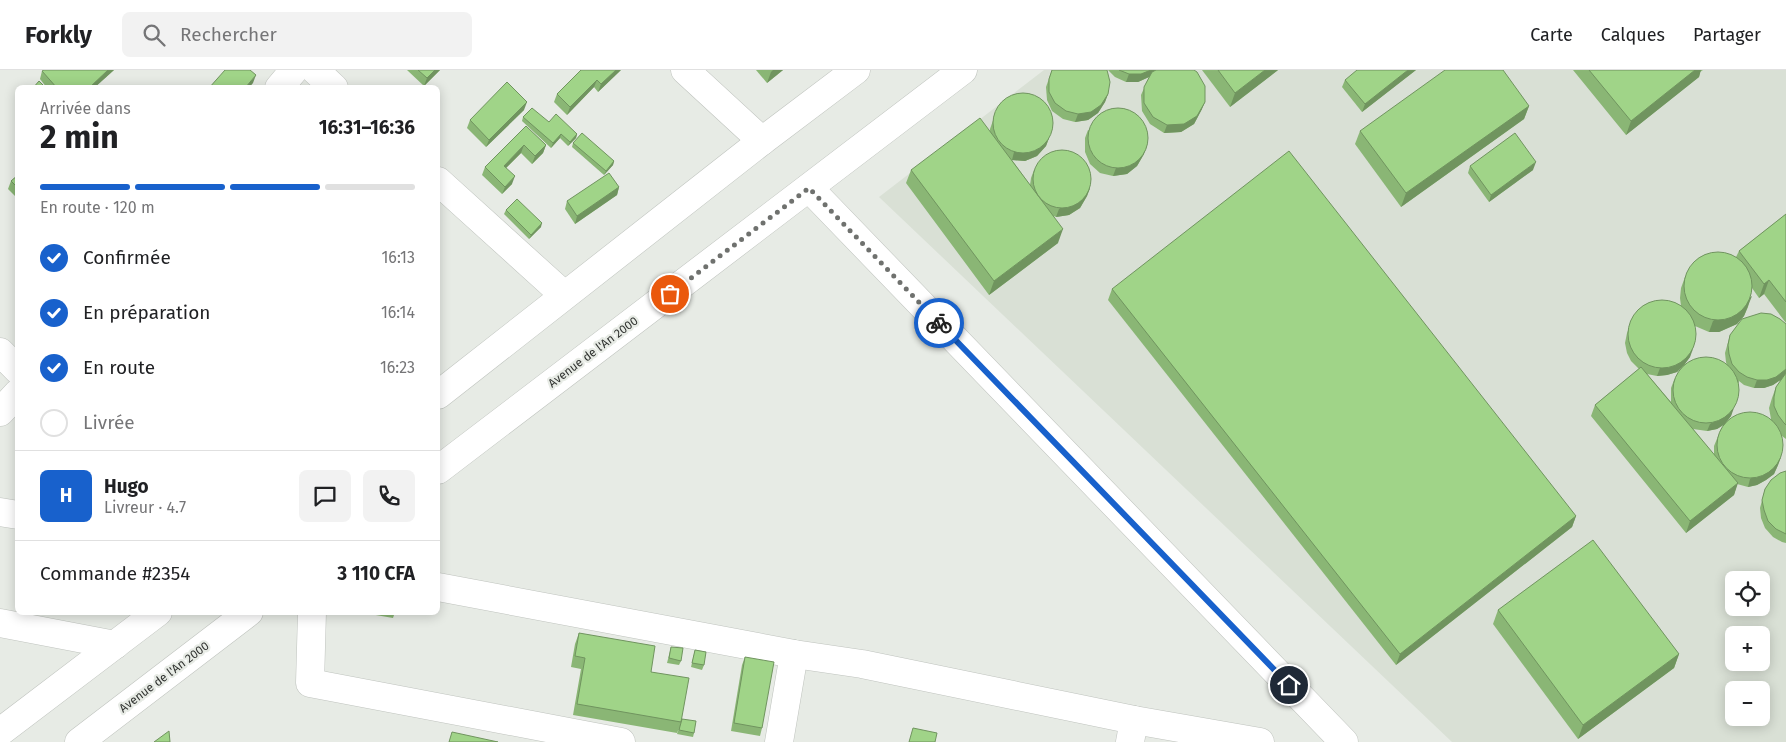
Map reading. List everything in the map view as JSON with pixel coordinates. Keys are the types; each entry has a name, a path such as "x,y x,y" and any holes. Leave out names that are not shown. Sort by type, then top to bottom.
{"street":[{"path":"282,85 294,70"},
{"path":"315,70 331,85"},
{"path":"685,70 762,142"},
{"path":"440,393 564,295 856,70"},
{"name":"Avenue de l'An 2000","path":"440,468 963,70"},
{"path":"440,183 564,295"},
{"path":"809,188 1344,742"},
{"path":"0,352 15,367"},
{"path":"0,412 15,396"},
{"path":"0,512 15,514"},
{"path":"440,587 794,654 862,664 1132,731 1260,742"},
{"path":"0,732 154,615"},
{"name":"Avenue de l'An 2000","path":"80,742 245,615"},
{"path":"312,615 310,683 621,742"},
{"path":"0,623 115,645"},
{"path":"779,742 794,654"}],"shaded area":[{"path":"1044,70 1786,70 1786,742 1452,742 879,197"}],"building":[{"path":"108,70 92,85 54,85 42,71"},
{"path":"225,70 250,70 256,75 248,85 212,85"},
{"path":"418,70 435,70 427,78"},
{"path":"581,70 616,70 601,84 597,80 570,107 557,94"},
{"path":"1052,70 1107,70 1110,82 1108,94 1101,105 1091,112 1078,114 1066,111 1055,103 1049,92 1049,79"},
{"path":"1119,70 1151,70 1141,74 1129,74"},
{"path":"1156,70 1194,70 1197,72 1205,86 1205,102 1197,116 1184,124 1167,125 1153,117 1144,103 1144,87 1152,72"},
{"path":"1218,70 1265,70 1235,93"},
{"path":"1357,70 1408,70 1365,104 1345,80"},
{"path":"1445,70 1503,70 1529,106 1406,193 1360,131"},
{"path":"1589,70 1695,70 1631,121"},
{"path":"507,82 527,102 489,140 470,120"},
{"path":"1023,93 1039,98 1044,102 1048,107 1053,123 1048,139 1044,144 1039,148 1023,153 1007,148 1002,144 998,139 993,123 998,107 1002,102 1007,98"},
{"path":"532,108 549,122 556,114 577,134 570,142 561,134 553,143 523,117"},
{"path":"1118,108 1135,113 1143,121 1148,138 1143,155 1135,163 1118,168 1101,163 1093,155 1088,138 1093,121 1101,113"},
{"path":"980,118 1063,229 994,281 911,170"},
{"path":"526,126 546,145 535,156 524,145 504,166 515,176 505,187 485,167"},
{"path":"582,133 614,161 606,171 573,143"},
{"path":"1515,133 1536,162 1491,195 1470,166"},
{"path":"1062,150 1073,152 1083,158 1089,168 1091,179 1089,190 1083,200 1073,206 1062,208 1051,206 1041,200 1035,190 1033,179 1035,168 1041,158 1051,152"},
{"path":"1289,151 1576,516 1400,654 1112,289"},
{"path":"609,173 619,187 577,216 567,201"},
{"path":"517,199 542,223 531,235 506,210"},
{"path":"1786,214 1786,302 1769,280 1764,284 1739,251"},
{"path":"1725,252 1737,258 1746,267 1752,279 1750,299 1742,310 1725,320 1711,320 1694,310 1686,299 1684,279 1694,262 1705,254"},
{"path":"1662,300 1675,303 1686,310 1693,321 1696,334 1693,347 1686,358 1675,365 1662,368 1649,365 1638,358 1631,347 1628,334 1631,321 1638,310 1649,303"},
{"path":"1761,313 1771,314 1786,324 1786,369 1776,377 1767,380 1757,380 1739,372 1732,364 1728,345 1730,335 1742,319"},
{"path":"1706,357 1719,359 1729,367 1737,377 1739,390 1737,403 1729,413 1719,421 1706,423 1693,421 1683,413 1675,403 1673,390 1675,377 1683,367 1693,359"},
{"path":"1641,367 1738,483 1690,521 1595,405"},
{"path":"1786,373 1786,425 1774,406 1774,397 1776,387"},
{"path":"1750,412 1763,414 1778,427 1781,432 1783,445 1781,458 1768,473 1763,476 1750,478 1737,476 1722,463 1719,458 1717,445 1719,432 1732,417 1737,414"},
{"path":"1786,471 1786,534 1776,529 1768,521 1762,500 1765,489 1771,480"},
{"path":"1593,540 1679,654 1583,725 1498,610"},
{"path":"579,633 655,646 651,672 689,678 681,722 577,704 585,658 575,656"},
{"path":"671,647 683,648 681,661 669,658"},
{"path":"695,650 706,652 704,665 692,663"},
{"path":"745,657 774,662 762,728 734,723"},
{"path":"682,719 696,721 694,733 679,730"},
{"path":"913,728 937,733 935,742 909,742"},
{"path":"169,731 170,742 154,742"},
{"path":"452,732 498,742 449,742"}],"way so far":[{"path":"670,294 809,188 939,323"}],"route":[{"path":"939,323 1289,685"}]}
